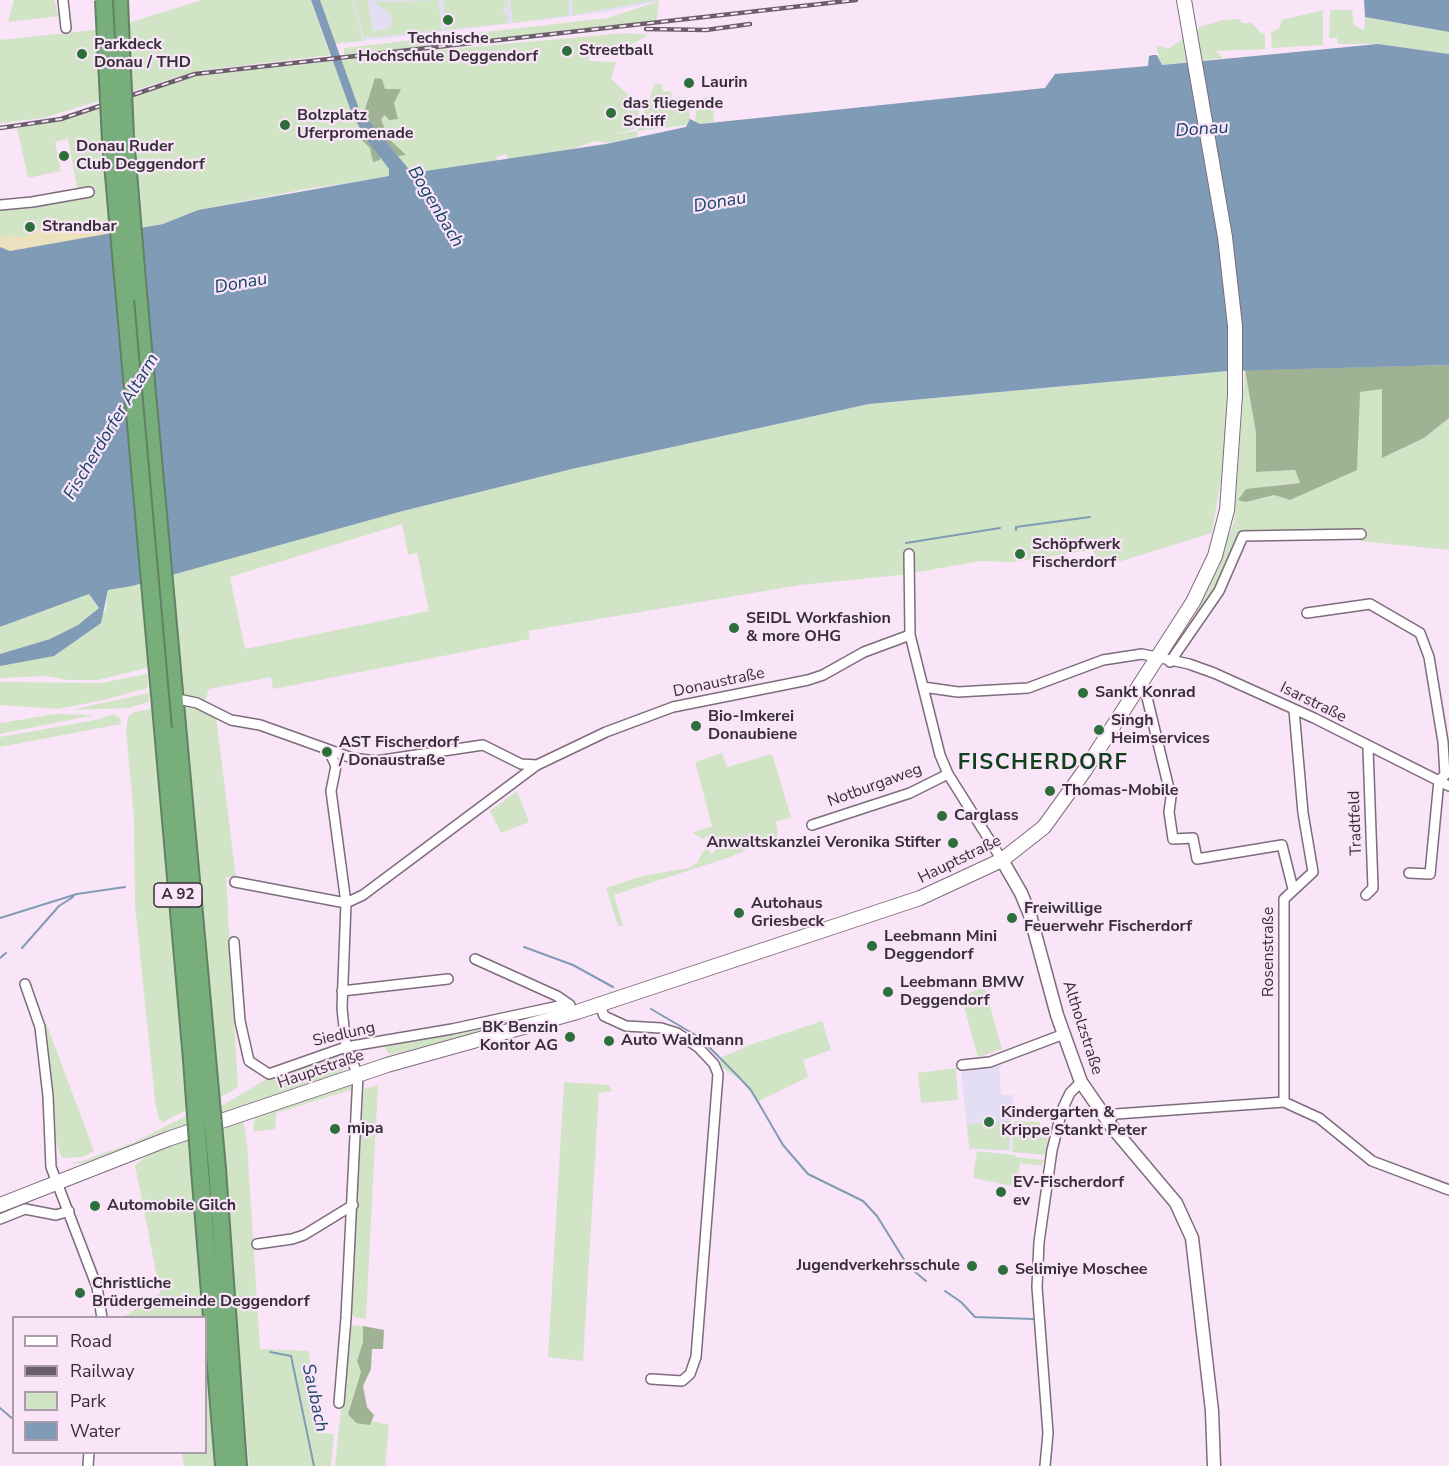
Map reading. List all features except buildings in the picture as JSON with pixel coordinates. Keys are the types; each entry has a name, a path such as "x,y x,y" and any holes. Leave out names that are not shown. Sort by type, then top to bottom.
{"highway":[{"name":"A 92","path":"104,0 112,153 170,728 200,1059 217,1169 238,1466"},
{"name":"A 92","path":"119,0 125,136 170,728"},
{"name":"A 92","path":"200,1059 200,1170 224,1466"}],"main road":[{"name":"Hauptstraße","path":"0,1205 168,1139 358,1075 572,1008 600,1005 920,898 1002,860 1044,827 1067,797 1143,681 1164,660 1207,577 1222,536 1227,510 1235,395 1235,326 1223,226 1184,0"}],"street":[{"path":"63,0 66,28"},
{"path":"0,205 89,192"},
{"path":"1164,660 1219,591 1243,536 1361,534"},
{"path":"909,554 910,635 940,755 948,774 1002,860"},
{"path":"1307,613 1370,604 1389,612 1420,633 1430,657 1443,741 1445,775 1439,780 1430,874 1409,873"},
{"name":"Donaustraße","path":"346,903 363,895 516,783 537,765 606,732 673,707 808,680 823,675 873,648 910,635"},
{"name":"Isarstraße","path":"923,687 957,692 1028,688 1103,660 1142,654 1189,664 1214,673 1449,786"},
{"path":"1143,681 1171,796 1169,812 1173,839 1193,838 1197,859 1282,845 1293,889"},
{"path":"183,700 196,703 231,720 260,726 352,758 376,761 483,745 513,759 537,765"},
{"name":"Rosenstraße","path":"1284,1102 1284,899 1313,872 1303,813 1294,710"},
{"name":"Tradtfeld","path":"1366,895 1373,888 1368,748"},
{"path":"235,882 346,903 331,791 336,766 329,751"},
{"path":"336,766 352,758"},
{"path":"513,759 517,767 516,783"},
{"name":"Notburgaweg","path":"812,825 910,793 948,774"},
{"name":"Altholzstraße","path":"1002,860 1022,893 1030,915 1064,1034 1081,1082 1107,1120 1176,1203 1192,1238 1212,1411 1214,1466"},
{"name":"Siedlung","path":"346,903 342,991 346,1042"},
{"name":"Siedlung","path":"234,942 240,1021 249,1060 269,1074 346,1042 452,1029 572,1008"},
{"path":"475,959 557,996 572,1008"},
{"path":"342,991 448,979"},
{"path":"25,984 40,1027 48,1096 51,1167 97,1287 102,1316"},
{"path":"600,1005 604,1016 626,1026 661,1028 677,1033 698,1047 714,1064 718,1074 696,1357 690,1374 682,1381 651,1379"},
{"path":"962,1065 990,1062 1064,1034"},
{"path":"339,1403 358,1075 346,1042"},
{"path":"1045,1466 1048,1433 1037,1287 1038,1248 1058,1127 1070,1093 1081,1082"},
{"path":"1107,1120 1116,1114 1284,1102 1319,1118 1372,1161 1449,1190"},
{"path":"257,1244 304,1235 352,1205"},
{"path":"0,1219 25,1209 56,1215 69,1211"}],"shaded area":[{"name":"Technische Hochschule Deggendorf","path":"353,0 659,1 607,12 363,41"},
{"name":"Kindergarten & Krippe Stankt Peter","path":"999,1065 1001,1095 1013,1095 1011,1151 969,1149 961,1069"}],"green space":[{"path":"14,0 54,0 59,16 8,22"},
{"path":"202,0 311,0 330,55 197,71 43,118 0,123 0,40 112,28"},
{"path":"320,0 353,0 363,41 335,44"},
{"path":"354,0 368,0 373,31 390,28 392,20 389,12 378,6 376,0 382,2 438,0 442,30 364,38"},
{"path":"443,0 507,0 508,12 506,6 503,7 504,15 508,14 508,23 446,30"},
{"path":"510,0 569,0 569,6 567,1 570,15 513,23"},
{"path":"572,0 656,0 573,15"},
{"path":"659,1 656,24 407,53 625,33 648,35 622,50 622,53 617,53 616,47 590,46 589,61 616,62 611,79 636,102 641,102 635,129 616,134 637,131 655,83 661,85 664,92 671,91 672,98 687,97 690,119 687,125 638,131 637,137 608,143 595,141 572,149 508,159 507,154 496,157 498,161 306,189 198,210 163,224 10,251 0,247 0,208 79,199 68,139 55,142 61,171 28,178 17,128 67,119 195,76 344,60 344,48 608,18"},
{"path":"1323,10 1323,45 1272,48 1271,33 1279,28 1282,20"},
{"path":"1330,10 1352,10 1354,25 1364,31 1365,17 1449,32 1449,54 1378,44 1338,44 1337,38 1329,38"},
{"path":"1240,19 1242,23 1252,23 1265,34 1265,49 1216,51 1223,58 1161,65 1156,45 1168,49 1202,26 1223,20"},
{"path":"375,78 382,79 385,89 401,89 394,103 398,119 389,120 385,115 381,119 388,138 406,155 398,156 386,142 382,143 380,160 373,162 370,148 360,138 359,128"},
{"path":"712,96 714,122 700,124 695,121 700,98"},
{"path":"1449,365 1449,418 1424,438 1382,458 1382,389 1360,392 1357,470 1290,500 1274,495 1246,502 1238,500 1246,489 1300,483 1295,470 1256,472 1256,433 1245,370"},
{"path":"1245,370 1256,433 1256,472 1295,470 1300,483 1277,485 1246,502 1274,495 1290,500 1360,392 1382,388 1382,458 1424,438 1449,418 1449,550 1360,541 1358,533 1240,530 1221,576 1200,616 1174,650 1200,606 1234,522"},
{"path":"1228,371 1226,447 1212,533 1102,567 1093,550 1012,562 981,561 901,575 800,585 528,631 530,639 273,689 271,677 209,689 204,704 181,693 171,575 399,512 572,469 869,404","holes":["402,524 408,555 417,553 429,611 245,649 230,577"]},
{"path":"145,583 151,667 98,680 68,680 45,676 0,678 0,666 14,662 106,611 108,590"},
{"path":"89,594 99,609 78,625 50,639 0,654 0,627"},
{"path":"147,674 148,688 104,700 58,709 0,705 0,682 101,683"},
{"path":"149,693 149,702 128,708 71,710"},
{"path":"184,706 198,708 216,717 236,878 226,877 238,1087 217,1099"},
{"path":"151,709 175,924 187,1110 163,1122 159,1119 155,1100 135,906 134,818 126,730 128,717 134,712"},
{"path":"56,714 94,715 0,734 0,723"},
{"path":"113,714 120,718 121,724 0,747 0,737 96,720"},
{"path":"722,753 727,767 772,754 791,817 776,822 778,836 730,857 614,895 623,926 618,926 606,888 642,876 688,868 697,863 703,851 707,849 712,854 716,849 712,834 703,839 692,833 712,826 695,762"},
{"path":"517,791 529,822 501,833 490,811"},
{"path":"985,987 1002,1049 978,1057 961,996"},
{"path":"45,1020 94,1151 83,1157 62,1158 55,1138"},
{"path":"515,1020 487,1032 389,1055 384,1046"},
{"path":"822,1021 831,1050 803,1060 808,1077 757,1102 743,1082 720,1066 720,1058 752,1044"},
{"path":"335,1055 346,1059 348,1066 341,1072 219,1114 218,1108 282,1070"},
{"path":"956,1068 958,1100 921,1103 918,1073"},
{"path":"564,1082 609,1085 612,1091 599,1093 583,1361 548,1357"},
{"path":"351,1085 354,1089 276,1113 275,1129 253,1132 255,1114"},
{"path":"378,1085 365,1319 355,1317 349,1311 364,1089"},
{"path":"186,1116 187,1125 84,1163 66,1164 82,1161 135,1142"},
{"path":"243,1119 247,1144 260,1349 309,1351 319,1433 334,1434 331,1466 249,1466 220,1126"},
{"path":"1010,1121 1009,1150 970,1148 967,1124"},
{"path":"1014,1121 1040,1122 1040,1137 1048,1138 1045,1155 1012,1152"},
{"path":"193,1137 201,1256 201,1316 125,1316 160,1293 135,1165 152,1152"},
{"path":"977,1151 1044,1160 1042,1166 1020,1163 1017,1184 1012,1186 973,1178"},
{"path":"350,1325 363,1326 363,1342 357,1361 361,1372 348,1414 370,1425 374,1415 372,1421 389,1425 385,1466 335,1466"},
{"path":"363,1326 384,1330 383,1349 372,1349 371,1369 363,1386 367,1407 374,1415 370,1425 356,1423 348,1414 361,1372 357,1361 363,1342"},
{"path":"207,1375 214,1466 184,1466 182,1454 207,1454"}],"sand":[{"path":"109,220 111,233 10,251 0,247 0,238 6,236 27,237 32,231"}],"water":[{"path":"311,0 320,0 359,109 412,173 606,144 686,127 690,119 700,124 1045,88 1055,74 1148,66 1149,56 1153,55 1157,55 1162,65 1378,44 1449,54 1449,365 1228,371 869,404 572,469 399,512 132,586 108,590 101,623 54,656 0,666 0,654 50,639 78,625 99,608 89,594 0,627 0,247 10,251 163,224 198,210 389,176 389,169 367,140 352,114"},
{"path":"1364,0 1449,0 1449,32 1365,17"}],"waterway":[{"path":"1016,530 1016,527 1090,517"},
{"path":"906,543 1000,528"},
{"path":"0,918 77,894 125,887"},
{"path":"22,948 59,906 73,897"},
{"path":"524,947 573,965 613,987"},
{"path":"0,958 6,953"},
{"path":"651,1009 699,1037 751,1090 783,1145 808,1174 863,1201 877,1216 908,1266 926,1281"},
{"path":"945,1291 961,1302 975,1317 1033,1319"},
{"name":"Saubach","path":"270,1352 291,1356 314,1466"},
{"name":"Saubach","path":"0,1408 12,1418"}],"railway":[{"path":"0,128 61,119 195,74 856,0"},
{"path":"646,29 706,30 750,24"}],"place":[{"name":"Technische Hochschule Deggendorf","path":"448,20"},
{"name":"Streetball","path":"567,51"},
{"name":"Parkdeck Donau / THD","path":"82,54"},
{"name":"Laurin","path":"689,83"},
{"name":"das fliegende Schiff","path":"611,113"},
{"name":"Bolzplatz Uferpromenade","path":"285,125"},
{"name":"Donau Ruder Club Deggendorf","path":"64,156"},
{"name":"Strandbar","path":"30,227"},
{"name":"Schöpfwerk Fischerdorf","path":"1020,554"},
{"name":"SEIDL Workfashion & more OHG","path":"734,628"},
{"name":"Sankt Konrad","path":"1083,693"},
{"name":"Bio-Imkerei Donaubiene","path":"696,726"},
{"name":"Singh Heimservices","path":"1099,730"},
{"name":"AST Fischerdorf / Donaustraße","path":"327,752"},
{"name":"Thomas-Mobile","path":"1050,791"},
{"name":"Carglass","path":"942,816"},
{"name":"Anwaltskanzlei Veronika Stifter","path":"953,843"},
{"name":"Autohaus Griesbeck","path":"739,913"},
{"name":"Freiwillige Feuerwehr Fischerdorf","path":"1012,918"},
{"name":"Leebmann Mini Deggendorf","path":"872,946"},
{"name":"Leebmann BMW Deggendorf","path":"888,992"},
{"name":"BK Benzin Kontor AG","path":"570,1037"},
{"name":"Auto Waldmann","path":"609,1041"},
{"name":"Kindergarten & Krippe Stankt Peter","path":"989,1122"},
{"name":"mipa","path":"335,1129"},
{"name":"EV-Fischerdorf ev","path":"1001,1192"},
{"name":"Automobile Gilch","path":"95,1206"},
{"name":"Jugendverkehrsschule","path":"972,1266"},
{"name":"Selimiye Moschee","path":"1003,1270"},
{"name":"Christliche Brüdergemeinde Deggendorf","path":"80,1293"}],"district":[{"name":"FISCHERDORF","path":"1043,764"}],"water label":[{"name":"Donau","path":"1202,130"},
{"name":"Donau","path":"720,203"},
{"name":"Bogenbach","path":"435,207"},
{"name":"Donau","path":"241,284"},
{"name":"Fischerdorfer Altarm","path":"112,427"}]}
